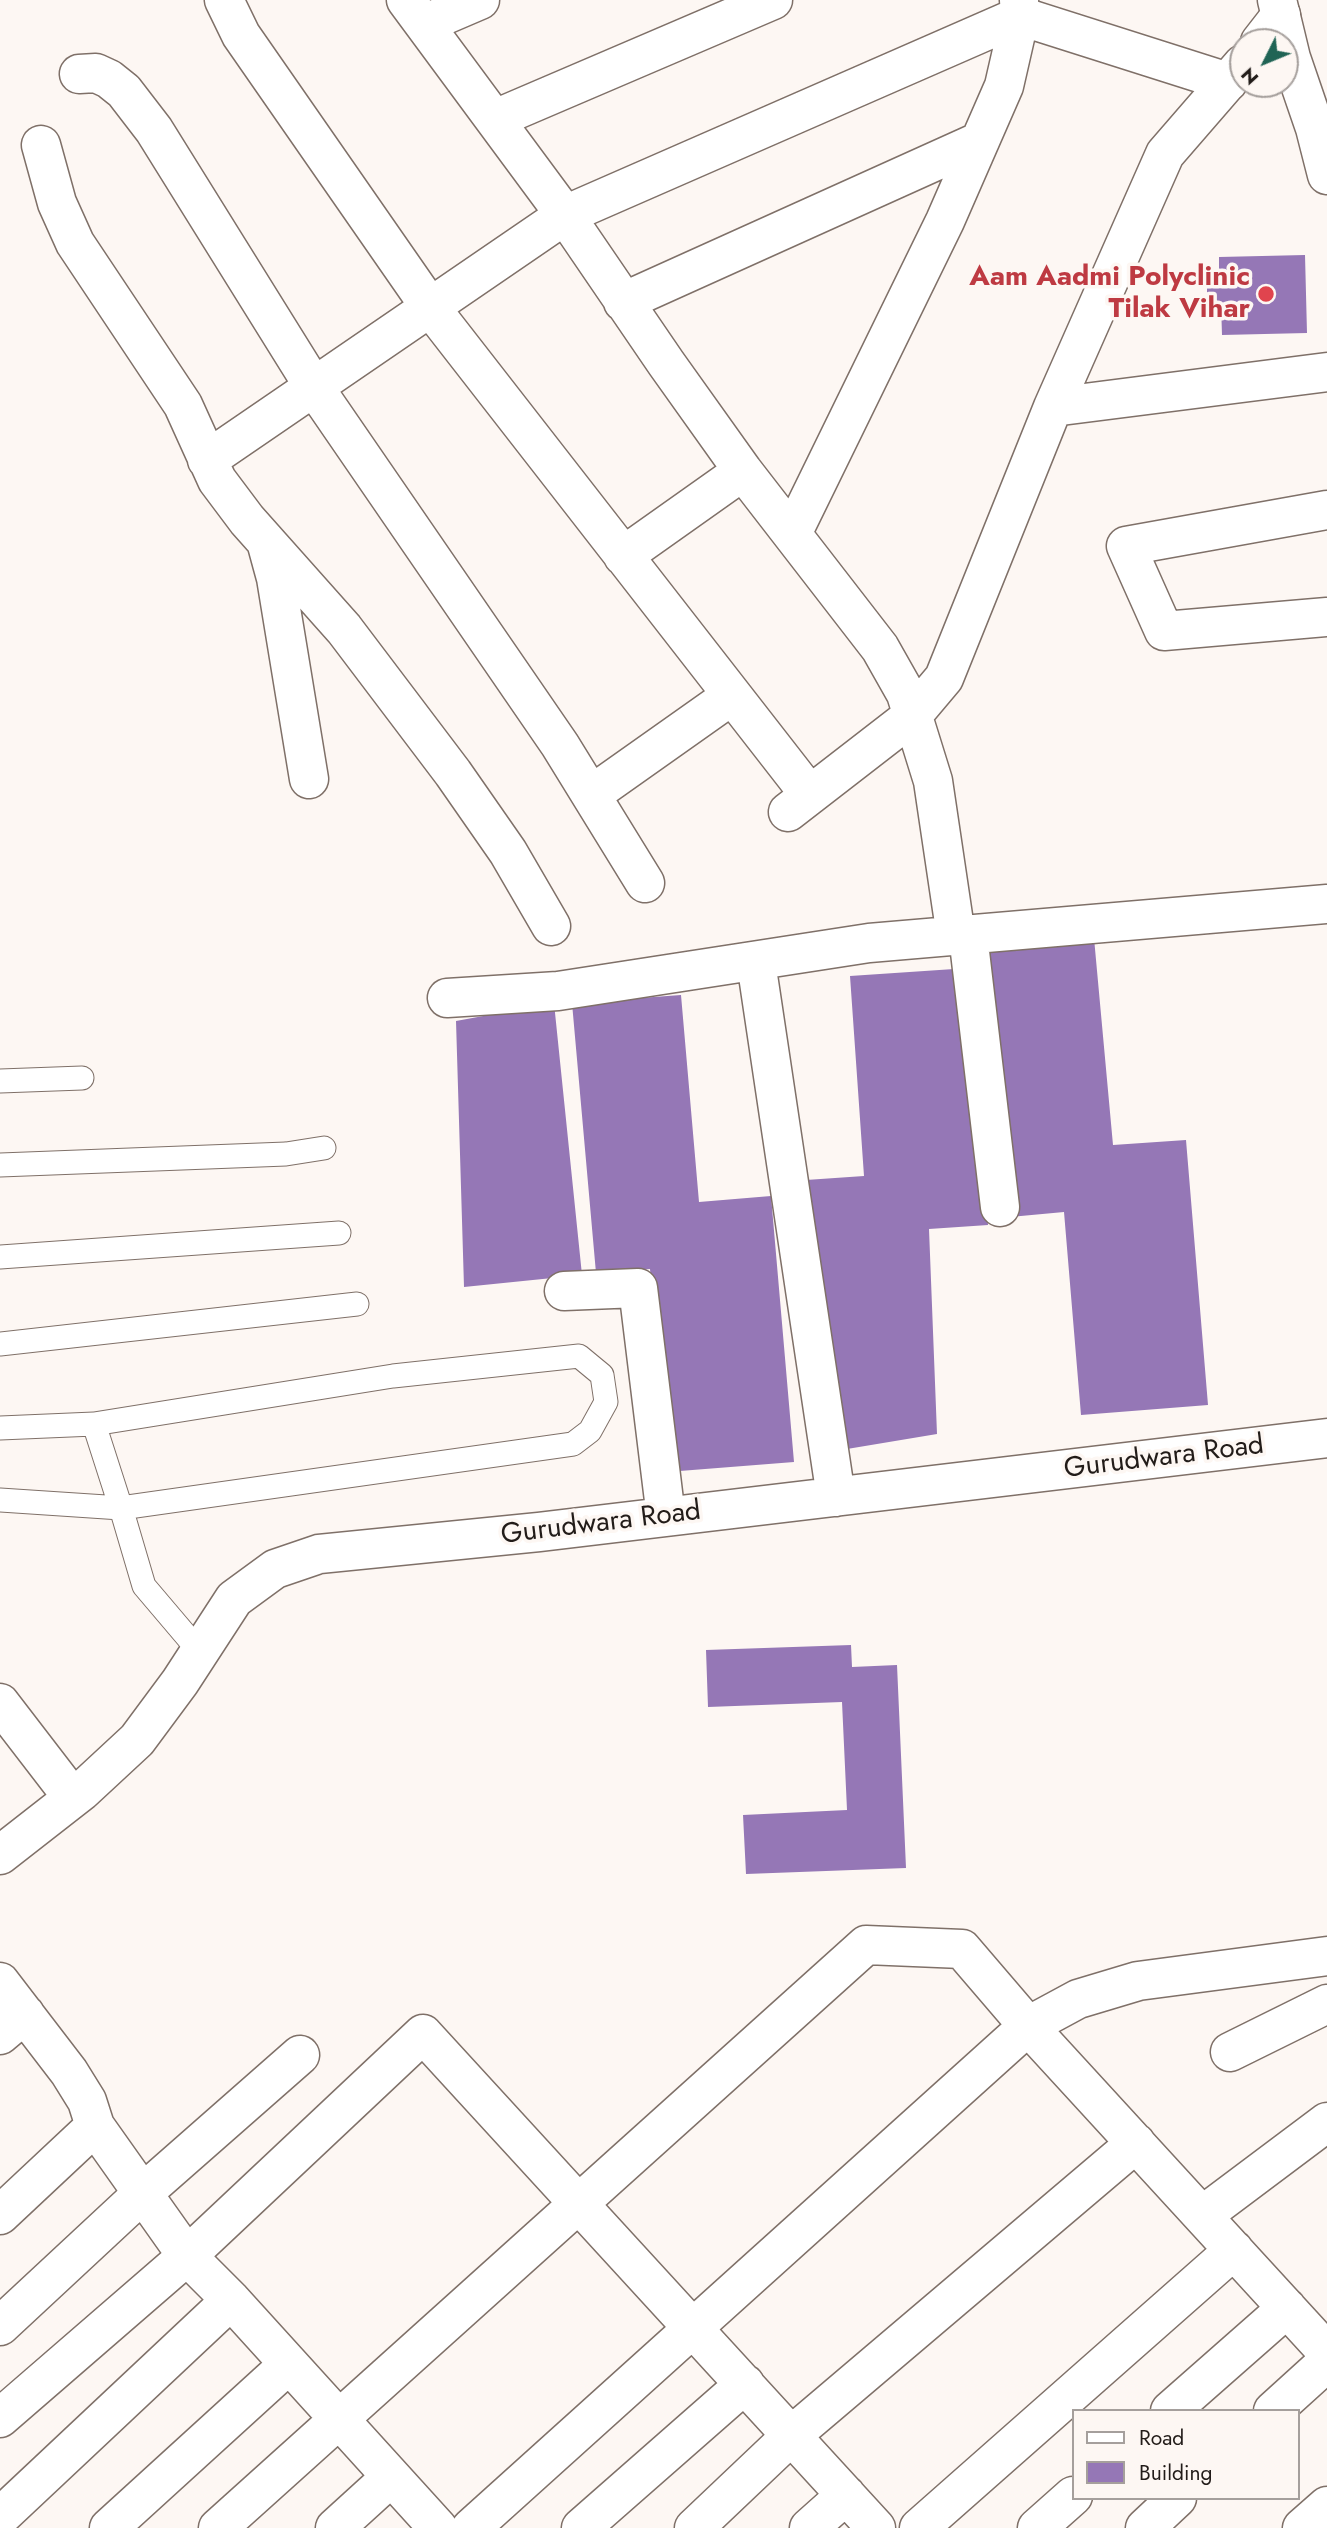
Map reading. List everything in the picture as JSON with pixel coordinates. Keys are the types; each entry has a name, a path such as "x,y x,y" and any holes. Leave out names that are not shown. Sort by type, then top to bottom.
{"street":[{"path":"224,0 241,35 430,307 731,696 799,804 912,716 944,678 1053,407 1165,154 1229,81"},
{"path":"480,0 415,12 565,215 743,471 880,648 906,694 933,781 962,935 1000,1207"},
{"path":"495,119 773,0"},
{"path":"206,460 565,215 1019,8 1229,71"},
{"path":"792,534 945,221 1004,86 1019,8"},
{"path":"1272,19 1292,58 1321,128 1327,175"},
{"path":"79,74 96,73 109,79 124,92 154,130 314,387 560,745 645,883"},
{"path":"624,302 980,141"},
{"path":"40,145 57,203 75,243 183,405 206,460 218,480 240,510 344,629 453,774 508,852 551,926"},
{"path":"1053,407 1327,372"},
{"path":"623,556 743,471"},
{"path":"1327,510 1126,546 1164,631 1327,617"},
{"path":"265,539 276,578 309,779"},
{"path":"591,795 731,696"},
{"path":"447,998 558,991 869,943 1327,904"},
{"path":"756,961 836,1497"},
{"path":"564,1291 638,1288 666,1517"},
{"name":"Gurudwara Road","path":"0,1855 73,1798 136,1740 234,1600 275,1569 319,1554 666,1517 1327,1438"},
{"path":"0,1703 73,1798"},
{"path":"218,2528 866,1945 962,1949 1028,2026 1327,2352"},
{"path":"471,2528 1028,2026 1078,1999 1138,1981 1327,1956"},
{"path":"0,1982 12,2025 69,2072 88,2101 95,2126 187,2256 231,2300 438,2528"},
{"path":"1230,2052 1327,2004"},
{"path":"0,2418 187,2256 423,2034 876,2528"},
{"path":"0,2326 143,2193 300,2055"},
{"path":"1203,2215 1327,2122"},
{"path":"0,2215 95,2126"},
{"path":"694,2528 792,2435 1136,2143"},
{"path":"919,2528 1234,2250"},
{"path":"0,2517 231,2300"},
{"path":"1172,2409 1287,2308"},
{"path":"1275,2409 1327,2361"},
{"path":"109,2528 289,2364"},
{"path":"581,2528 745,2384"},
{"path":"335,2528 391,2477"},
{"path":"809,2528 846,2495"},
{"path":"1037,2528 1072,2497"},
{"path":"1144,2528 1175,2500"},
{"path":"1302,2528 1327,2506"}],"lane":[{"path":"0,1081 82,1078"},
{"path":"0,1166 286,1154 324,1147"},
{"path":"0,1257 339,1233"},
{"path":"0,1344 357,1304"},
{"path":"0,1428 94,1424 393,1376 579,1356 602,1375 606,1402 590,1431 573,1444 121,1508 0,1500"},
{"path":"94,1424 144,1586 200,1651"}],"building":[{"path":"1305,255 1307,333 1222,335 1221,303 1207,303 1207,274 1219,273 1219,257"},
{"path":"1094,938 1113,1145 1186,1140 1208,1405 1081,1415 1064,1212 1010,1217 987,946"},
{"path":"969,968 988,1225 929,1229 937,1434 847,1449 806,1180 864,1176 850,976"},
{"path":"681,995 699,1202 771,1196 794,1462 667,1472 650,1269 596,1273 572,1003"},
{"path":"554,1003 582,1275 464,1287 456,1021"},
{"path":"851,1645 852,1667 897,1665 906,1868 746,1874 743,1815 847,1810 842,1702 708,1707 706,1650"}],"place":[{"name":"Aam Aadmi Polyclinic Tilak Vihar","path":"1266,294"}]}
